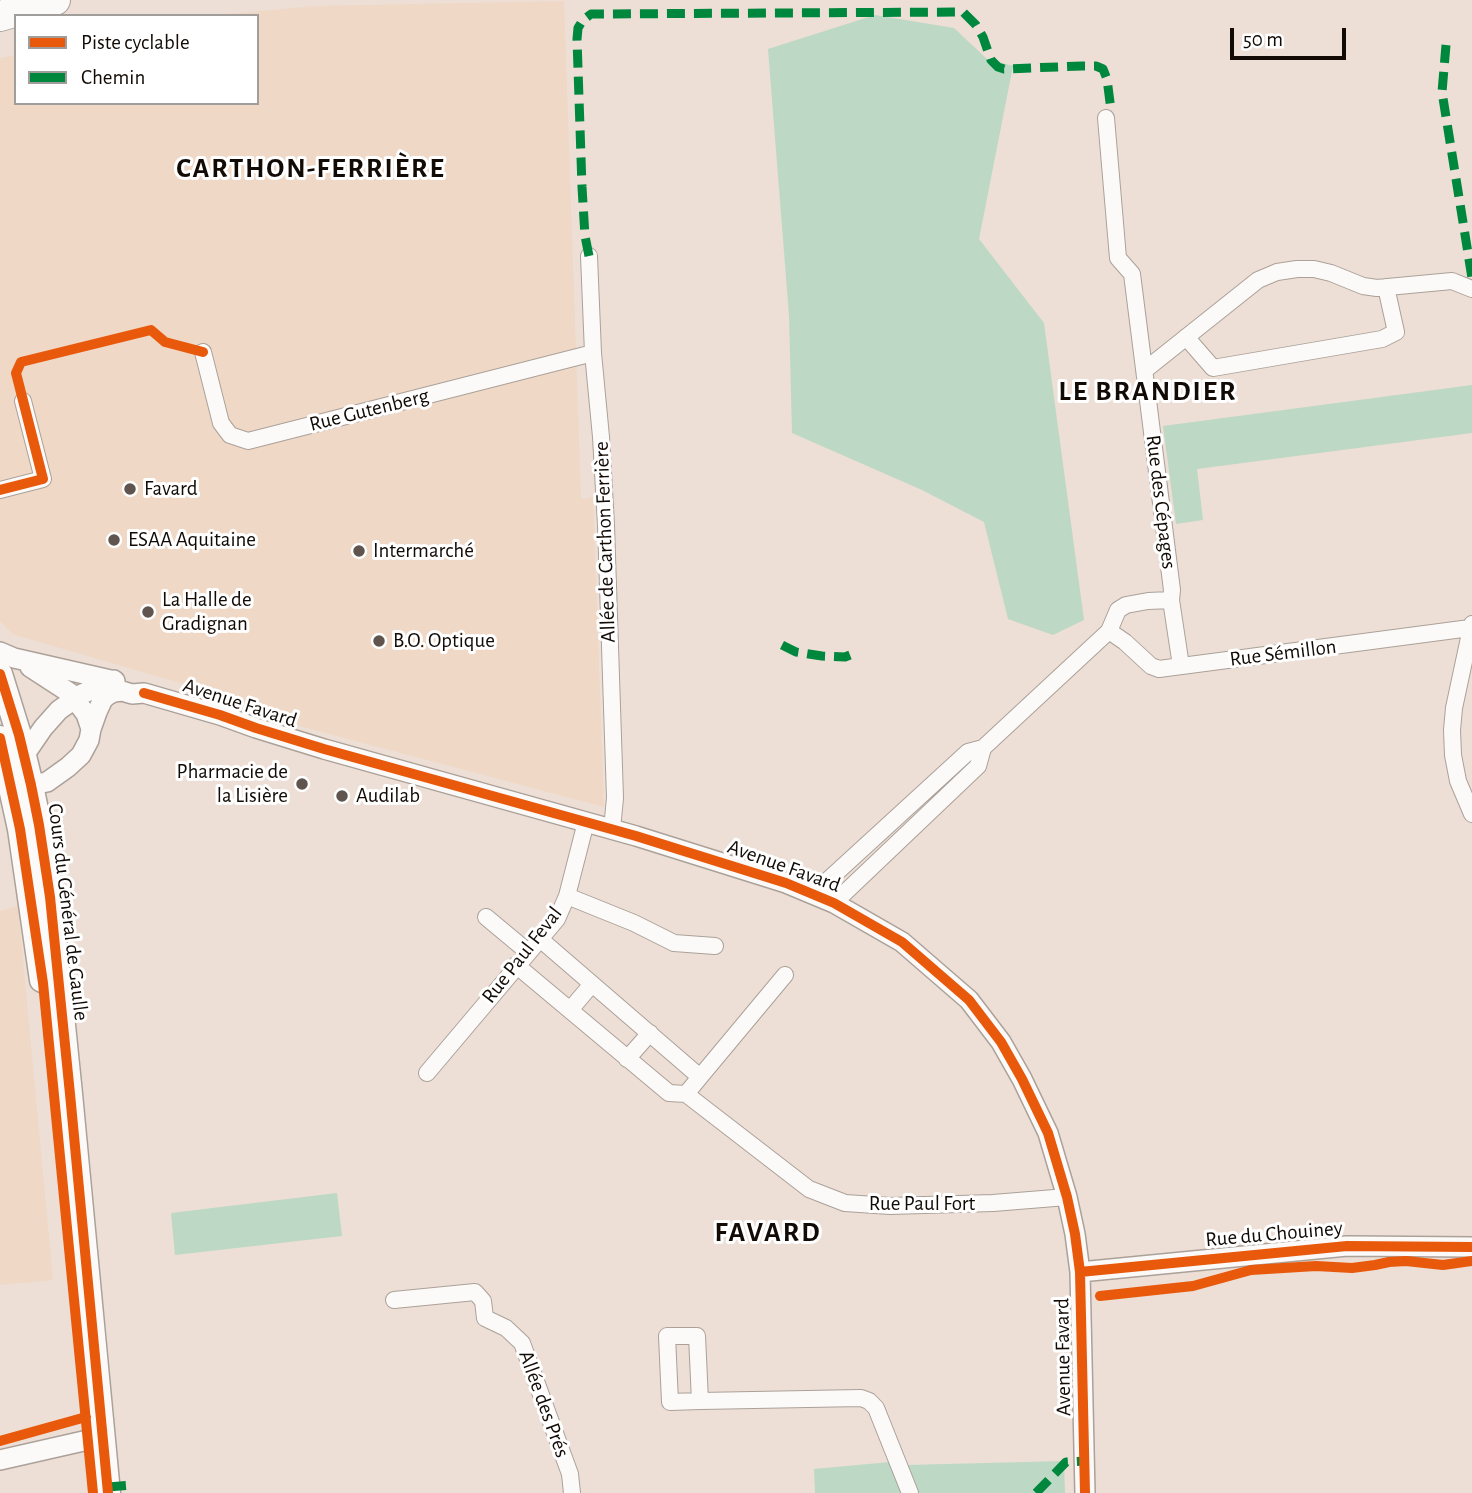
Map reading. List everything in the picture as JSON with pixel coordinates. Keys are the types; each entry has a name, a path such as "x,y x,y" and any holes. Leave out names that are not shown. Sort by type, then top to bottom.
{"highway":[{"path":"0,16 55,0"}],"main road":[{"name":"Cours du Général de Gaulle","path":"5,661 24,755 20,782"},
{"name":"Cours du Général de Gaulle","path":"0,738 39,825 50,897 57,1045 95,1438 93,1493"},
{"name":"Cours du Général de Gaulle","path":"95,1438 108,1493"}],"street":[{"name":"Rue des Cépages","path":"814,894 968,751 983,748 1109,631 1118,610 1126,605 1171,600 1172,590 1132,274 1118,258 1106,118"},
{"name":"Allée de Carthon Ferrière","path":"589,256 593,353 606,525 615,798 612,829"},
{"path":"1145,370 1258,280 1277,272 1314,270 1363,286 1387,287 1452,281 1472,289"},
{"path":"1186,337 1213,368 1382,339 1396,332 1387,287"},
{"name":"Rue Gutenberg","path":"203,352 221,423 230,435 248,441 593,353"},
{"path":"0,490 43,479 23,401"},
{"path":"1171,600 1181,666"},
{"path":"1471,626 1452,730 1458,781 1472,814"},
{"name":"Rue Sémillon","path":"1109,631 1151,666 1159,668 1471,626"},
{"path":"5,661 46,676 70,693 86,714 91,729"},
{"name":"Avenue Favard","path":"5,661 136,685 144,693"},
{"path":"24,755 59,710 114,680"},
{"name":"Avenue Favard","path":"20,782 47,782 68,768 81,755 107,695 114,692 144,693 324,749 586,821 814,894 902,942 969,1000 1001,1041 1048,1133 1067,1197 1080,1272 1085,1493"},
{"name":"Rue des Cépages","path":"834,903 978,766 983,748"},
{"name":"Rue Paul Feval","path":"427,1073 557,919 567,896 586,821"},
{"path":"567,896 635,923 674,943 715,946"},
{"path":"486,917 528,952"},
{"path":"540,939 700,1077"},
{"name":"Rue Paul Fort","path":"516,965 668,1093 686,1094 809,1189 845,1203 890,1206 993,1203 1067,1197"},
{"path":"686,1094 785,975"},
{"path":"570,1010 592,984"},
{"path":"627,1059 650,1033"},
{"name":"Rue du Chouiney","path":"1080,1272 1347,1246 1472,1247"},
{"name":"Allée des Prés","path":"394,1300 475,1292 483,1301 485,1318 506,1328 522,1343 570,1474 572,1493"},
{"path":"700,1401 861,1398 869,1401 876,1408 910,1493"},
{"path":"0,1460 95,1438"}],"shaded area":[{"path":"564,1 581,499 593,497 604,807 273,719 269,709 12,634 0,621 0,58 14,55 14,105 259,105 259,14 229,14 314,6"},
{"path":"18,906 53,1280 0,1285 0,911"}],"green space":[{"path":"875,15 954,28 987,59 1013,66 979,239 1044,323 1084,620 1053,635 1008,619 984,522 922,490 792,433 789,315 768,49"},
{"path":"1472,385 1472,433 1197,469 1203,520 1176,524 1163,426"},
{"path":"337,1193 342,1236 175,1255 171,1213"},
{"path":"1064,1461 1065,1493 919,1493 907,1465"},
{"path":"890,1462 903,1493 815,1493 814,1469"}],"marked path":[{"path":"589,256 582,187 577,39 578,28 591,14 963,12 976,25 991,60 998,67 1096,66 1103,69 1111,110"},
{"path":"1446,45 1442,92 1472,278"},
{"path":"782,645 796,652 822,656 850,655"},
{"path":"1036,1493 1066,1462 1084,1461"},
{"path":"108,1487 133,1485"}],"cycle path":[{"path":"0,490 43,479 16,373 21,362 151,330 165,342 203,352"},
{"path":"0,674 31,785 50,897 108,1493"},
{"path":"144,693 324,749 636,836 786,883 834,903 902,942 969,1000 1001,1042 1048,1133 1067,1197 1080,1272 1085,1493"},
{"path":"0,738 20,829 43,983 93,1493"},
{"path":"1080,1272 1347,1246 1472,1247"},
{"path":"1100,1296 1193,1286 1251,1270 1316,1266 1352,1268 1406,1261 1443,1265 1472,1261"},
{"path":"0,1441 86,1417"}],"place":[{"name":"Favard","path":"130,489"},
{"name":"ESAA Aquitaine","path":"114,540"},
{"name":"Intermarché","path":"359,551"},
{"name":"La Halle de Gradignan","path":"148,612"},
{"name":"B.O. Optique","path":"379,641"},
{"name":"Pharmacie de la Lisière","path":"302,784"},
{"name":"Audilab","path":"342,796"}],"district":[{"name":"CARTHON-FERRIÈRE","path":"311,169"},
{"name":"LE BRANDIER","path":"1148,392"},
{"name":"FAVARD","path":"768,1233"}]}
